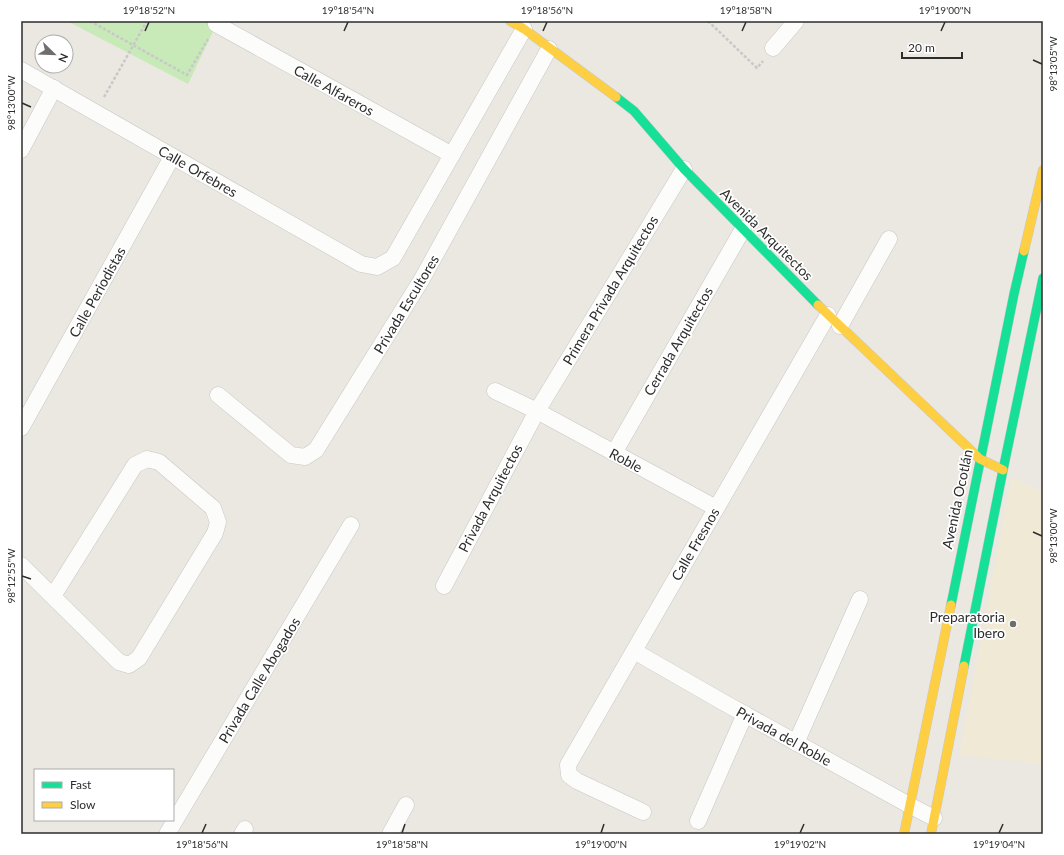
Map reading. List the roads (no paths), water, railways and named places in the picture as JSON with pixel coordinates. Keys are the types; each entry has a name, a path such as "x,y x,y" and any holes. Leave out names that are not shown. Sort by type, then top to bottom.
{"main road":[{"name":"Avenida Arquitectos","path":"510,21 524,29 634,111 684,169 834,320 980,459 1002,470"},
{"name":"Avenida Ocotlán","path":"904,834 1014,294 1043,170"},
{"path":"931,834 1002,470 1043,278"}],"street":[{"path":"773,48 796,21"},
{"name":"Calle Alfareros","path":"216,24 452,155"},
{"path":"452,155 524,29"},
{"name":"Privada Escultores","path":"218,395 291,455 305,457 316,450 422,279 549,49"},
{"name":"Calle Orfebres","path":"21,70 96,111 172,157 361,264 377,267 393,258 452,155"},
{"path":"21,150 54,88"},
{"name":"Calle Periodistas","path":"21,428 172,157"},
{"name":"Primera Privada Arquitectos","path":"537,411 684,169"},
{"name":"Cerrada Arquitectos","path":"614,453 743,229"},
{"name":"Calle Fresnos","path":"644,812 577,781 569,775 568,765 716,508 834,320 889,239"},
{"name":"Roble","path":"495,391 537,411 716,508"},
{"name":"Privada Arquitectos","path":"444,586 537,411"},
{"path":"21,565 119,662 130,665 139,658 215,533 218,522 213,508 160,462 147,459 135,466 53,596"},
{"name":"Privada Calle Abogados","path":"167,834 351,525"},
{"path":"796,743 860,599"},
{"name":"Privada del Roble","path":"634,651 796,743 934,818"},
{"path":"698,821 744,714"},
{"path":"390,834 406,805"}],"place":[{"name":"Preparatoria Ibero","path":"1013,624"}]}
